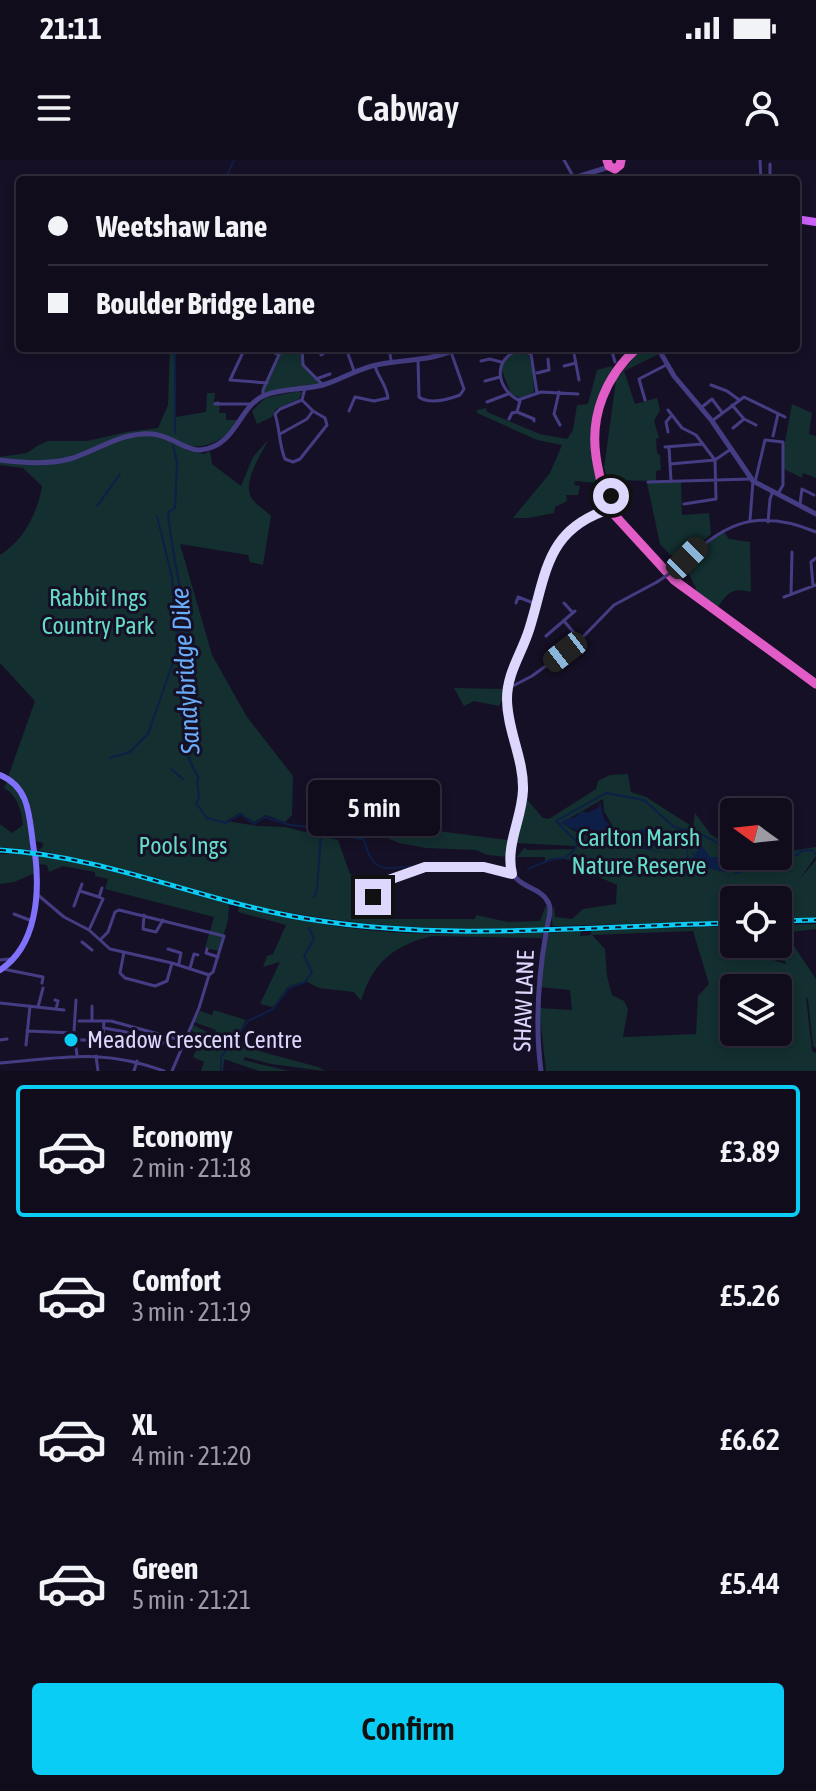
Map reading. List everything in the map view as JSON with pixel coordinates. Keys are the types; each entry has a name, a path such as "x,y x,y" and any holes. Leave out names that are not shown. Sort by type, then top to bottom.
{"highway":[{"path":"633,352 616,371 597,412 595,448 608,503 674,580 816,684"}],"main road":[{"path":"0,775 16,784 25,798 38,895 32,921 13,960 1,970"}],"street":[{"path":"770,164 770,176"},
{"path":"582,176 612,165"},
{"path":"243,352 230,380 267,383"},
{"path":"272,352 279,355"},
{"path":"263,396 280,352"},
{"path":"302,352 302,363 323,385"},
{"path":"321,355 326,352"},
{"path":"348,352 355,372"},
{"path":"390,352 391,362"},
{"path":"0,460 29,463 72,458 101,445 146,433 168,436 195,450 204,449 229,436 253,404 263,396 323,385 374,365 451,352 464,389 460,395 440,401 426,401 419,397 418,360"},
{"path":"515,352 501,362 508,394 520,400 537,393 578,394"},
{"path":"531,352 537,393"},
{"path":"574,352 579,380"},
{"path":"612,352 615,362"},
{"path":"660,352 753,480 816,514"},
{"path":"481,361 490,359 501,362"},
{"path":"536,373 549,370 548,359"},
{"path":"564,366 576,363"},
{"path":"350,409 354,397 374,401 388,398 386,384 378,377 374,365"},
{"path":"645,400 639,379 667,365"},
{"path":"316,379 330,374"},
{"path":"485,381 502,376"},
{"path":"711,385 738,399"},
{"path":"302,400 305,388"},
{"path":"559,392 554,414 561,426"},
{"path":"487,402 508,394"},
{"path":"712,421 744,397 785,417"},
{"path":"702,407 712,399 722,413"},
{"path":"302,400 325,418 327,425 300,459 293,462 285,459 281,450 275,413 302,400"},
{"path":"517,412 520,400"},
{"path":"220,403 253,404"},
{"path":"732,404 744,419 756,425"},
{"path":"668,410 682,428 696,435 715,460 715,500 684,504"},
{"path":"280,434 307,419 313,411"},
{"path":"509,419 512,413 517,412 534,421"},
{"path":"773,436 778,414"},
{"path":"668,432 666,422 672,415"},
{"path":"733,428 744,419"},
{"path":"750,520 753,480 765,440 768,439 783,442 783,485 770,500 768,522"},
{"path":"671,481 667,447 703,444"},
{"path":"670,464 715,460 732,448"},
{"path":"648,482 717,478 753,480"},
{"path":"800,505 802,489 814,495"},
{"path":"373,897 383,882 425,867 484,867 512,874 510,853 521,812 522,780 508,709 508,677 525,641 544,569 557,546 608,503"},
{"path":"751,511 758,511"},
{"path":"508,688 547,666 580,640 614,605 675,570 706,540 732,525 750,520 791,524 816,532"},
{"path":"791,594 792,552"},
{"path":"784,597 815,586 811,562 816,558"},
{"path":"516,603 518,597 536,604"},
{"path":"546,636 574,612 564,603"},
{"path":"564,621 580,640"},
{"name":"SHAW LANE","path":"512,874 547,901 550,909 539,972 541,1071"},
{"path":"74,906 82,884"},
{"path":"89,930 102,888"},
{"path":"80,891 110,902"},
{"path":"38,895 89,930 110,949 209,975"},
{"path":"100,940 108,932 115,912 119,910 224,936 199,1008 172,1071"},
{"path":"14,914 32,921"},
{"path":"144,915 143,929 156,932 163,920"},
{"path":"72,932 75,923"},
{"path":"82,942 92,950"},
{"path":"168,949 181,953 179,965"},
{"path":"207,949 206,953 218,957"},
{"path":"124,952 120,973 125,978 155,986 167,981 172,963"},
{"path":"190,968 194,954 198,955"},
{"path":"0,960 13,960"},
{"path":"1,970 43,977 38,1007"},
{"path":"76,1000 74,1033 77,1055"},
{"path":"56,1009 58,1001"},
{"path":"0,1003 64,1010"},
{"path":"26,1045 30,1006"},
{"path":"92,1006 92,1021"},
{"path":"79,1021 104,1021 150,1035 184,1041"},
{"path":"76,1040 103,1037 104,1021"},
{"path":"104,1028 126,1032 144,1040 150,1035"},
{"path":"27,1031 74,1033"},
{"path":"150,1035 163,1043"},
{"path":"0,1040 7,1039"},
{"path":"0,1063 77,1055 137,1061 164,1071"},
{"path":"96,1056 98,1071"},
{"path":"134,1071 137,1061"}],"green space":[{"path":"170,352 176,352 176,417 206,412 207,393 215,393 214,402 220,402 219,413 226,413 226,420 241,420 216,441 200,446 184,444 185,450 204,454 210,451 212,464 241,486 253,457 268,440 249,485 252,499 271,516 263,565 250,562 248,555 180,544 212,655 247,717 293,776 292,815 285,822 266,815 254,822 240,813 226,821 285,827 338,840 353,875 355,916 362,919 475,919 476,915 508,922 540,921 546,905 545,928 432,928 320,918 246,904 38,850 43,843 35,841 27,797 8,777 35,701 0,663 0,555 16,542 28,525 42,486 23,468 0,465 0,457 27,453 48,441 87,441 158,428 168,405"},
{"path":"280,352 302,352 302,363 323,385 263,396"},
{"path":"517,352 529,355 533,371 534,392 520,398 511,394 501,368 505,360"},
{"path":"638,352 659,354 624,371 635,404 657,398 660,410 654,421 659,438 656,439 661,470 656,471 656,481 608,480 604,468 616,380"},
{"path":"612,366 613,372 594,415 600,486 575,481 574,485 580,486 578,495 566,495 567,501 555,507 554,513 513,518 550,473 562,445 537,440 477,413 477,410 486,408 487,412 540,434 567,439 573,430 577,405 588,404 597,370"},
{"path":"302,393 299,399 276,409 272,417 257,424 252,411 265,398"},
{"path":"792,404 812,413 809,434 816,436 816,478 803,473 802,478 784,469 783,453"},
{"path":"681,482 682,515 709,513 711,534 686,557 670,555 660,544 647,483"},
{"path":"724,532 729,539 750,542 751,592 731,592 717,608 695,592 685,566 707,541"},
{"path":"454,688 504,689 504,696 499,706 474,701 464,706"},
{"name":"Carlton Marsh Nature Reserve","path":"628,774 631,792 646,797 693,827 695,813 711,835 720,840 720,870 792,870 792,851 816,847 816,856 799,880 816,860 816,918 792,919 792,886 720,886 720,921 553,926 551,917 554,905 555,917 572,919 583,909 616,904 617,885 571,860 545,863 545,857 517,857 525,847 527,850 576,849 577,846 515,843 524,796 543,818 549,819 596,789 598,781 610,775","holes":["603,799 604,811 613,827 610,831 593,832 593,836 576,832 563,822"]},
{"path":"7,781 23,803 31,850 0,847 0,824 12,833 23,825 16,799 4,788"},
{"path":"330,798 332,803 366,819 370,817 423,829 507,840 516,825 509,857 487,855 476,850 426,848 399,843 368,830 363,840 334,834 326,816"},
{"path":"0,854 33,854 35,873 0,884"},
{"path":"37,854 97,867 229,904 219,951 205,948 214,917 105,889 108,879 95,876 95,872 63,866 49,872 47,865 38,864"},
{"path":"239,907 334,926 388,932 543,932 542,938 432,936 406,945 386,958 372,976 361,1001 354,992 319,988 305,981 288,987 273,1007 260,1004 280,962 263,967 267,956 273,954 286,925 238,912"},
{"path":"816,924 816,929 792,932 792,925"},
{"path":"720,926 720,958 792,958 792,943 816,979 816,1048 813,1046 806,997 812,1051 816,1053 816,1071 546,1071 539,1008 572,1010 570,990 540,987 548,933 581,931 580,936 591,935 591,930","holes":["693,931 709,984 698,996 696,1034 623,1037 628,1009 624,1001 612,995 605,949 592,935"]},
{"path":"214,1010 246,1020 239,1032 228,1036 245,1046 325,1071 271,1064 245,1057 243,1060 289,1071 259,1071 224,1059 223,1071 201,1071 204,1062 193,1057 202,1037 191,1030 193,1025 215,1036 216,1030 194,1022 200,1011 212,1015"}],"water":[{"path":"600,802 604,819 611,826 609,830 603,830 607,834 604,844 598,841 596,833 589,836 560,823 582,811 587,813 598,808"},
{"path":"642,829 668,833 667,837 657,833 656,843 671,840 673,835 690,840 687,855 690,858 694,857 690,849 695,855 702,846 710,857 720,859 720,870 732,870 718,871 686,857 686,840 658,843 674,856 658,845 650,843 648,846 648,842 645,843 646,848 668,854 635,847 629,843 636,834 613,841 608,839 624,837"}],"waterway":[{"path":"227,176 234,160"},
{"path":"175,352 175,433"},
{"name":"Sandybridge Dike","path":"173,445 177,463 175,508 168,512 186,628 183,724 190,761 199,778 196,803 207,818 226,823 241,814 254,824 265,817 290,825 311,827 314,834 361,839 377,865 404,867"},
{"path":"97,506 120,474"},
{"path":"110,758 130,752 148,734 178,648 172,577 157,516"},
{"path":"171,769 183,779"},
{"path":"528,869 552,859 565,858 575,849 577,842 556,821 606,793 644,800 674,827 701,834 720,844"},
{"path":"314,897 321,835"},
{"path":"792,855 811,850 816,854"},
{"path":"464,863 506,869"},
{"path":"221,1071 221,1057 248,1021 273,1009 289,988 305,982 312,972 304,956 314,939 309,928"}],"railway":[{"path":"0,850 78,861 269,911 361,926 521,931 720,924"},
{"path":"792,921 816,920"}],"place":[{"name":"Meadow Crescent Centre","path":"71,1040"}],"route":[{"path":"373,897 383,882 425,867 484,867 512,874 510,853 521,812 523,790 522,771 508,709 508,677 525,641 550,556 576,527 595,513 613,508 616,501 611,496"}],"park label":[{"name":"Rabbit Ings Country Park","path":"98,612"},
{"name":"Pools Ings","path":"183,846"}]}
